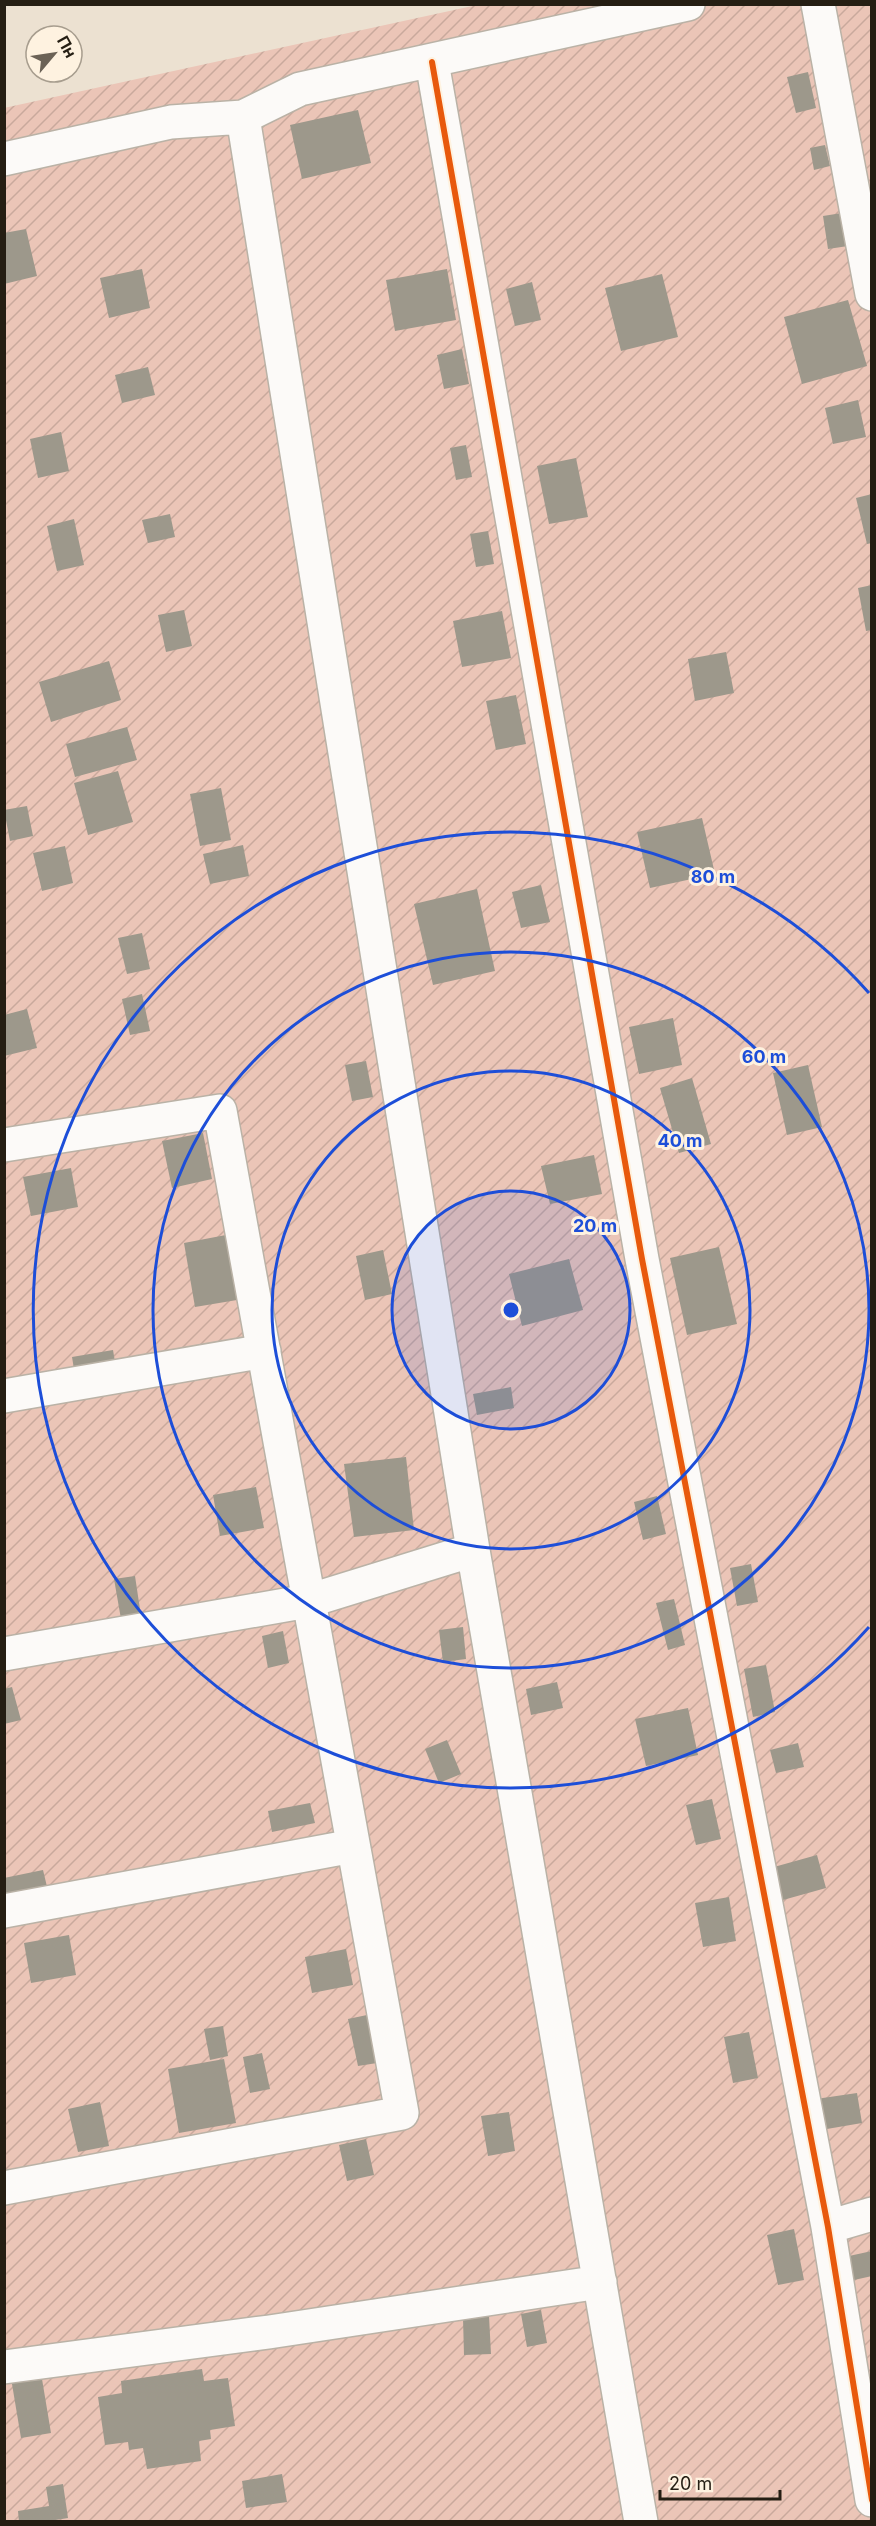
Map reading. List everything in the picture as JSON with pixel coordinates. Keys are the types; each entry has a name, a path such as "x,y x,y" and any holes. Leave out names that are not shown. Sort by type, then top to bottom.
{"street":[{"path":"4,159 171,122 243,117 300,89 432,62 688,4"},
{"path":"818,4 872,294"},
{"path":"432,62 642,1259 828,2227 872,2500"},
{"path":"243,117 473,1550 641,2522"},
{"path":"4,1145 220,1111 402,2113 4,2188"},
{"path":"4,1396 264,1351"},
{"path":"4,1654 308,1601 473,1550"},
{"path":"4,1911 353,1846"},
{"path":"828,2227 872,2214"},
{"path":"4,2367 269,2332 600,2282"}],"shaded area":[{"path":"477,5 871,5 871,2521 5,2521 4,108"}],"building":[{"path":"808,72 816,108 796,113 787,77"},
{"path":"358,110 371,163 302,179 290,125"},
{"path":"825,145 830,166 814,170 810,148"},
{"path":"842,213 848,246 828,249 823,216"},
{"path":"26,229 37,276 4,284 4,233"},
{"path":"142,269 150,308 109,318 100,278"},
{"path":"447,269 456,320 395,331 386,280"},
{"path":"662,274 678,337 621,351 605,288"},
{"path":"532,282 541,320 515,326 506,289"},
{"path":"848,300 867,366 802,384 784,317"},
{"path":"462,349 469,384 444,389 437,355"},
{"path":"148,367 155,395 122,403 115,375"},
{"path":"858,400 866,437 833,444 825,408"},
{"path":"61,432 69,471 38,478 30,439"},
{"path":"466,445 472,477 456,480 450,448"},
{"path":"576,458 588,517 549,524 537,466"},
{"path":"872,494 872,543 867,544 856,498"},
{"path":"170,514 175,537 148,543 142,520"},
{"path":"74,519 84,565 57,571 47,526"},
{"path":"488,531 494,564 476,567 470,534"},
{"path":"872,585 872,630 866,631 858,588"},
{"path":"184,610 192,646 166,652 158,615"},
{"path":"502,611 511,658 462,667 453,621"},
{"path":"726,652 734,693 695,701 688,659"},
{"path":"109,661 121,700 51,722 39,682"},
{"path":"516,695 526,744 496,750 486,701"},
{"path":"127,727 137,760 75,777 66,744"},
{"path":"118,771 133,822 88,835 74,783"},
{"path":"221,788 231,840 200,846 190,794"},
{"path":"27,806 33,836 10,841 4,810"},
{"path":"702,818 715,874 650,888 637,832"},
{"path":"243,845 249,876 210,884 203,854"},
{"path":"65,846 73,883 42,891 33,853"},
{"path":"541,885 550,922 521,928 512,892"},
{"path":"477,889 495,971 433,985 414,904"},
{"path":"142,933 150,969 127,974 118,938"},
{"path":"142,994 150,1031 130,1035 122,999"},
{"path":"27,1009 37,1048 4,1056 4,1015"},
{"path":"673,1018 682,1065 639,1074 629,1027"},
{"path":"366,1061 373,1097 352,1101 345,1065"},
{"path":"808,1065 822,1127 787,1135 773,1073"},
{"path":"692,1078 711,1144 679,1153 660,1088"},
{"path":"203,1133 212,1179 172,1188 162,1141"},
{"path":"594,1155 602,1194 550,1204 541,1166"},
{"path":"71,1168 78,1207 31,1216 23,1177"},
{"path":"226,1235 237,1300 195,1307 184,1243"},
{"path":"719,1247 737,1324 687,1335 670,1258"},
{"path":"383,1250 392,1294 365,1300 356,1256"},
{"path":"569,1259 583,1310 522,1326 509,1274"},
{"path":"113,1350 116,1368 75,1375 72,1357"},
{"path":"511,1387 514,1408 477,1415 473,1394"},
{"path":"406,1457 414,1530 354,1537 344,1464"},
{"path":"256,1487 264,1528 220,1536 213,1495"},
{"path":"657,1496 666,1534 643,1540 634,1502"},
{"path":"751,1564 758,1602 737,1606 730,1568"},
{"path":"135,1576 141,1616 121,1619 114,1579"},
{"path":"674,1599 685,1645 668,1650 656,1603"},
{"path":"463,1627 466,1659 443,1662 439,1630"},
{"path":"283,1631 289,1663 268,1668 262,1636"},
{"path":"766,1665 775,1712 753,1717 744,1669"},
{"path":"557,1682 563,1708 531,1715 526,1689"},
{"path":"12,1687 21,1720 4,1724 4,1689"},
{"path":"688,1708 698,1755 646,1766 635,1719"},
{"path":"447,1740 461,1774 439,1783 425,1749"},
{"path":"798,1743 804,1767 776,1773 770,1750"},
{"path":"712,1799 721,1839 696,1845 686,1805"},
{"path":"310,1803 315,1823 272,1832 268,1811"},
{"path":"817,1855 826,1888 783,1900 774,1867"},
{"path":"43,1870 49,1895 4,1905 4,1878"},
{"path":"729,1897 736,1941 703,1947 695,1903"},
{"path":"69,1935 76,1975 31,1983 24,1943"},
{"path":"346,1949 353,1985 312,1993 305,1957"},
{"path":"367,2015 377,2063 358,2066 348,2019"},
{"path":"223,2026 228,2056 210,2060 204,2029"},
{"path":"749,2032 758,2078 733,2083 724,2037"},
{"path":"262,2053 270,2089 250,2093 243,2057"},
{"path":"224,2059 236,2123 179,2133 168,2069"},
{"path":"857,2093 862,2123 821,2130 816,2099"},
{"path":"100,2102 109,2146 78,2152 68,2109"},
{"path":"509,2112 515,2151 488,2156 481,2116"},
{"path":"366,2139 374,2175 347,2181 339,2145"},
{"path":"794,2229 804,2280 778,2285 767,2235"},
{"path":"872,2251 872,2276 854,2280 849,2256"},
{"path":"541,2310 547,2343 527,2347 521,2314"},
{"path":"489,2316 491,2354 464,2355 463,2318"},
{"path":"202,2369 204,2381 228,2378 235,2426 210,2430 211,2439 199,2441 201,2461 147,2469 143,2448 129,2450 128,2442 105,2445 98,2397 122,2393 121,2381"},
{"path":"41,2373 51,2433 21,2438 11,2378"},
{"path":"282,2474 287,2502 246,2508 242,2481"},
{"path":"63,2484 68,2518 43,2522 19,2522 18,2511 49,2506 46,2487"}],"cycle path":[{"path":"432,62 642,1259 828,2227 872,2500"}]}
